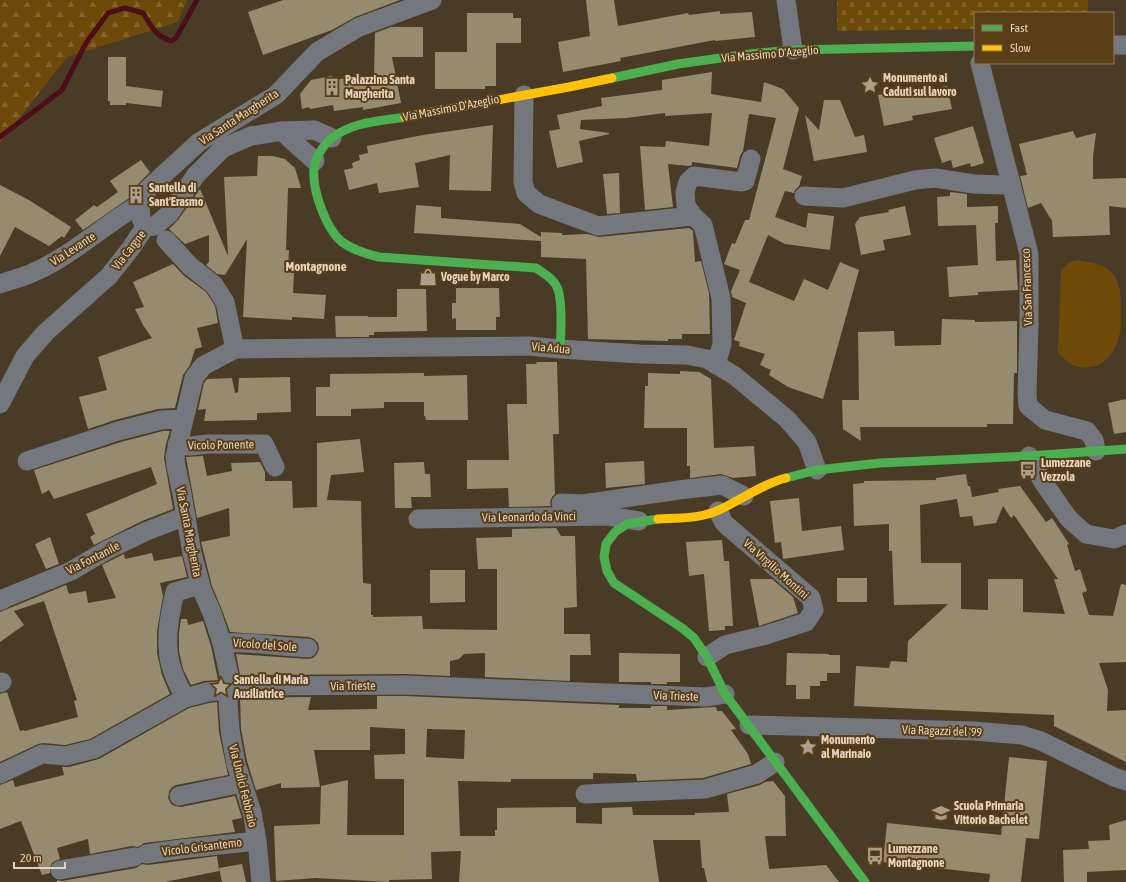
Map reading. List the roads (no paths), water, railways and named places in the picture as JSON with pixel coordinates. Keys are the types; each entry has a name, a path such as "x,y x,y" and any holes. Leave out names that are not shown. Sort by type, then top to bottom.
{"street":[{"name":"Via Santa Margherita","path":"140,204 148,189 199,142 276,95 317,52 359,27 432,0"},
{"path":"786,0 793,50"},
{"path":"1114,45 1126,45"},
{"name":"Via Massimo D'Azeglio","path":"316,161 332,138 350,128 524,94 569,87 678,64 749,54 793,50 974,46"},
{"name":"Via San Francesco","path":"980,64 1029,254 1028,406 1045,420 1087,431 1094,440 1096,450"},
{"path":"524,94 523,182 526,193 539,204 598,226 693,216"},
{"name":"Via Cargne","path":"0,404 25,356 46,332 109,276 145,227 155,226 168,214 196,175 223,148 251,136 282,131 314,130 332,138"},
{"path":"282,131 316,161 314,177 317,196 325,219 338,239 361,253 379,257 536,268 550,277 558,288 561,332 560,349"},
{"path":"716,364 722,344 721,298 703,225 693,216 686,205 685,192 688,182 694,176 742,182 745,181 751,159"},
{"path":"804,196 843,198 915,180 935,178 974,184 1011,184"},
{"path":"140,204 141,218 145,227"},
{"name":"Via Levante","path":"0,284 32,274 80,245 124,213 140,204"},
{"path":"166,240 190,266 214,285 225,302 235,349"},
{"name":"Via Adua","path":"235,349 529,346 640,354 687,355 707,359 735,376 787,419 807,442 817,470"},
{"name":"Via Santa Margherita","path":"230,690 229,675 222,643 212,613 200,585 192,553 175,457 194,378 203,366 235,349"},
{"path":"27,461 118,431 161,420 184,419"},
{"name":"Vicolo Ponente","path":"177,445 264,444 275,467"},
{"path":"718,511 744,496 782,479 817,470 880,463 1029,456 1126,449"},
{"path":"1029,456 1043,482 1069,518 1086,534 1114,539 1126,534"},
{"path":"560,503 583,504 722,485 744,496"},
{"name":"Via Leonardo da Vinci","path":"707,657 694,638 682,628 614,583 604,557 606,544 615,532 627,524 639,521 696,517 718,511"},
{"name":"Via Virgilio Montini","path":"707,657 724,645 766,635 806,622 814,610 811,598 724,523 718,511"},
{"name":"Via Fontanile","path":"0,601 71,571 107,550 147,531 186,516"},
{"name":"Via Leonardo da Vinci","path":"418,519 608,516 639,521"},
{"path":"185,698 172,671 167,642 169,617 175,592 200,585"},
{"name":"Vicolo del Sole","path":"222,643 264,643 283,647 308,648"},
{"path":"707,657 725,694 865,882"},
{"name":"Via Trieste","path":"0,774 42,754 66,756 94,749 185,698 207,692 230,690 240,686 405,685 705,697 725,694"},
{"name":"Via Undici Febbraio","path":"230,690 228,702 230,730 236,764 252,812 257,841 261,882"},
{"name":"Via Ragazzi del '99","path":"749,725 974,731 1022,735 1041,741 1114,777 1126,780"},
{"path":"585,794 705,789 757,774 775,762"},
{"path":"179,796 242,783"},
{"name":"Vicolo Grisantemo","path":"60,870 140,855 257,841"}],"waterway":[{"path":"0,137 62,90 86,43 108,13 125,8 143,13 157,34 171,41 176,38 197,0"}],"place":[{"name":"Monumento ai Caduti sul lavoro","path":"870,85"},
{"name":"Palazzina Santa Margherita","path":"332,87"},
{"name":"Santella di Sant'Erasmo","path":"136,195"},
{"name":"Vogue by Marco","path":"428,277"},
{"name":"Lumezzane Vezzola","path":"1028,470"},
{"name":"Santella di Maria Ausiliatrice","path":"221,687"},
{"name":"Monumento al Marinaio","path":"808,747"},
{"name":"Scuola Primaria Vittorio Bachelet","path":"941,813"},
{"name":"Lumezzane Montagnone","path":"875,856"}],"district":[{"name":"Montagnone","path":"316,266"}]}
